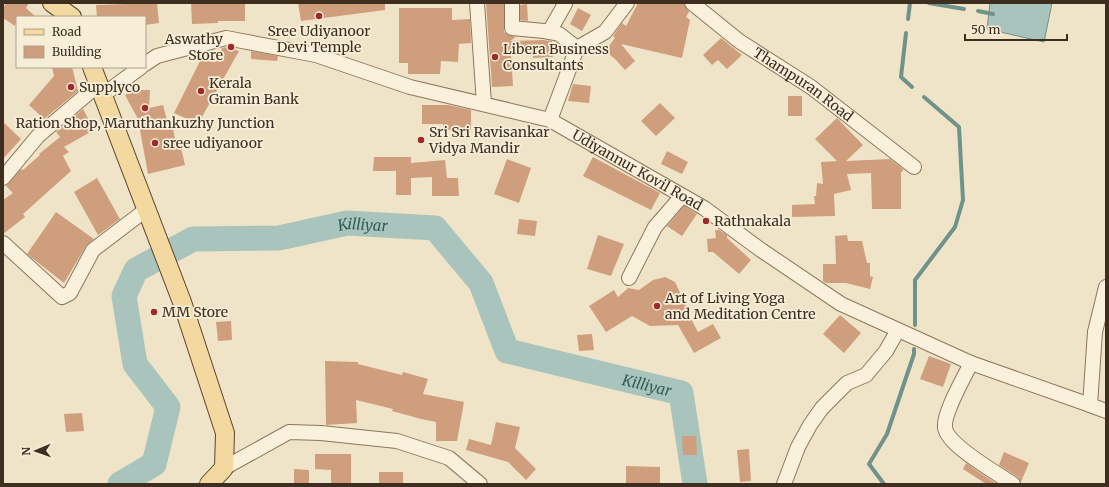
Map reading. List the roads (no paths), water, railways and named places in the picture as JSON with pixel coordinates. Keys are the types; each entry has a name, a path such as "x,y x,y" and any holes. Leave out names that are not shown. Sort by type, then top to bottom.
{"main road":[{"path":"52,3 72,16"},
{"path":"74,3 74,16"},
{"path":"92,68 182,302 225,433 224,468 209,484"}],"street":[{"path":"477,3 484,104"},
{"path":"512,3 512,28 560,34 577,48"},
{"path":"550,120 577,48 605,32 627,3"},
{"name":"Thampuran Road","path":"692,3 724,30 762,57 811,87 914,167"},
{"path":"549,32 565,4"},
{"name":"Udiyannur Kovil Road","path":"146,63 157,56 226,38 316,55 410,87 550,120 704,208 761,250 841,304 971,363 1106,411"},
{"path":"3,178 38,136 100,90 139,68"},
{"path":"629,278 655,227 682,196"},
{"path":"3,243 62,297 70,293 94,250 148,213"},
{"path":"1090,405 1095,332 1106,287"},
{"path":"784,484 798,447 810,425 822,408 847,383 866,375 886,350 898,330"},
{"path":"971,363 946,416 945,429 953,443 1013,484"},
{"path":"224,468 289,432 321,433 366,437 404,444 449,458 480,484"}],"water":[{"path":"990,3 1052,3 1044,42 987,29"}],"waterway":[{"path":"908,19 910,3"},
{"path":"929,3 964,9"},
{"path":"978,11 993,14"},
{"path":"906,33 901,77 912,87"},
{"path":"915,325 915,280 955,227 963,200 959,127 924,97"},
{"name":"Killiyar","path":"120,484 154,464 168,407 135,364 124,296 136,270 193,239 279,238 347,223 435,228 481,283 507,351 681,393 695,484"},
{"path":"884,484 869,464 887,434 914,354 914,349"}],"place":[{"name":"Sree Udiyanoor Devi Temple","path":"319,16"},
{"name":"Aswathy Store","path":"231,47"},
{"name":"Libera Business Consultants","path":"495,57"},
{"name":"Supplyco","path":"71,87"},
{"name":"Kerala Gramin Bank","path":"201,91"},
{"name":"Ration Shop, Maruthankuzhy Junction","path":"145,108"},
{"name":"Sri Sri Ravisankar Vidya Mandir","path":"421,140"},
{"name":"sree udiyanoor","path":"155,143"},
{"name":"Rathnakala","path":"706,221"},
{"name":"Art of Living Yoga and Meditation Centre","path":"657,306"},
{"name":"MM Store","path":"154,312"}]}
